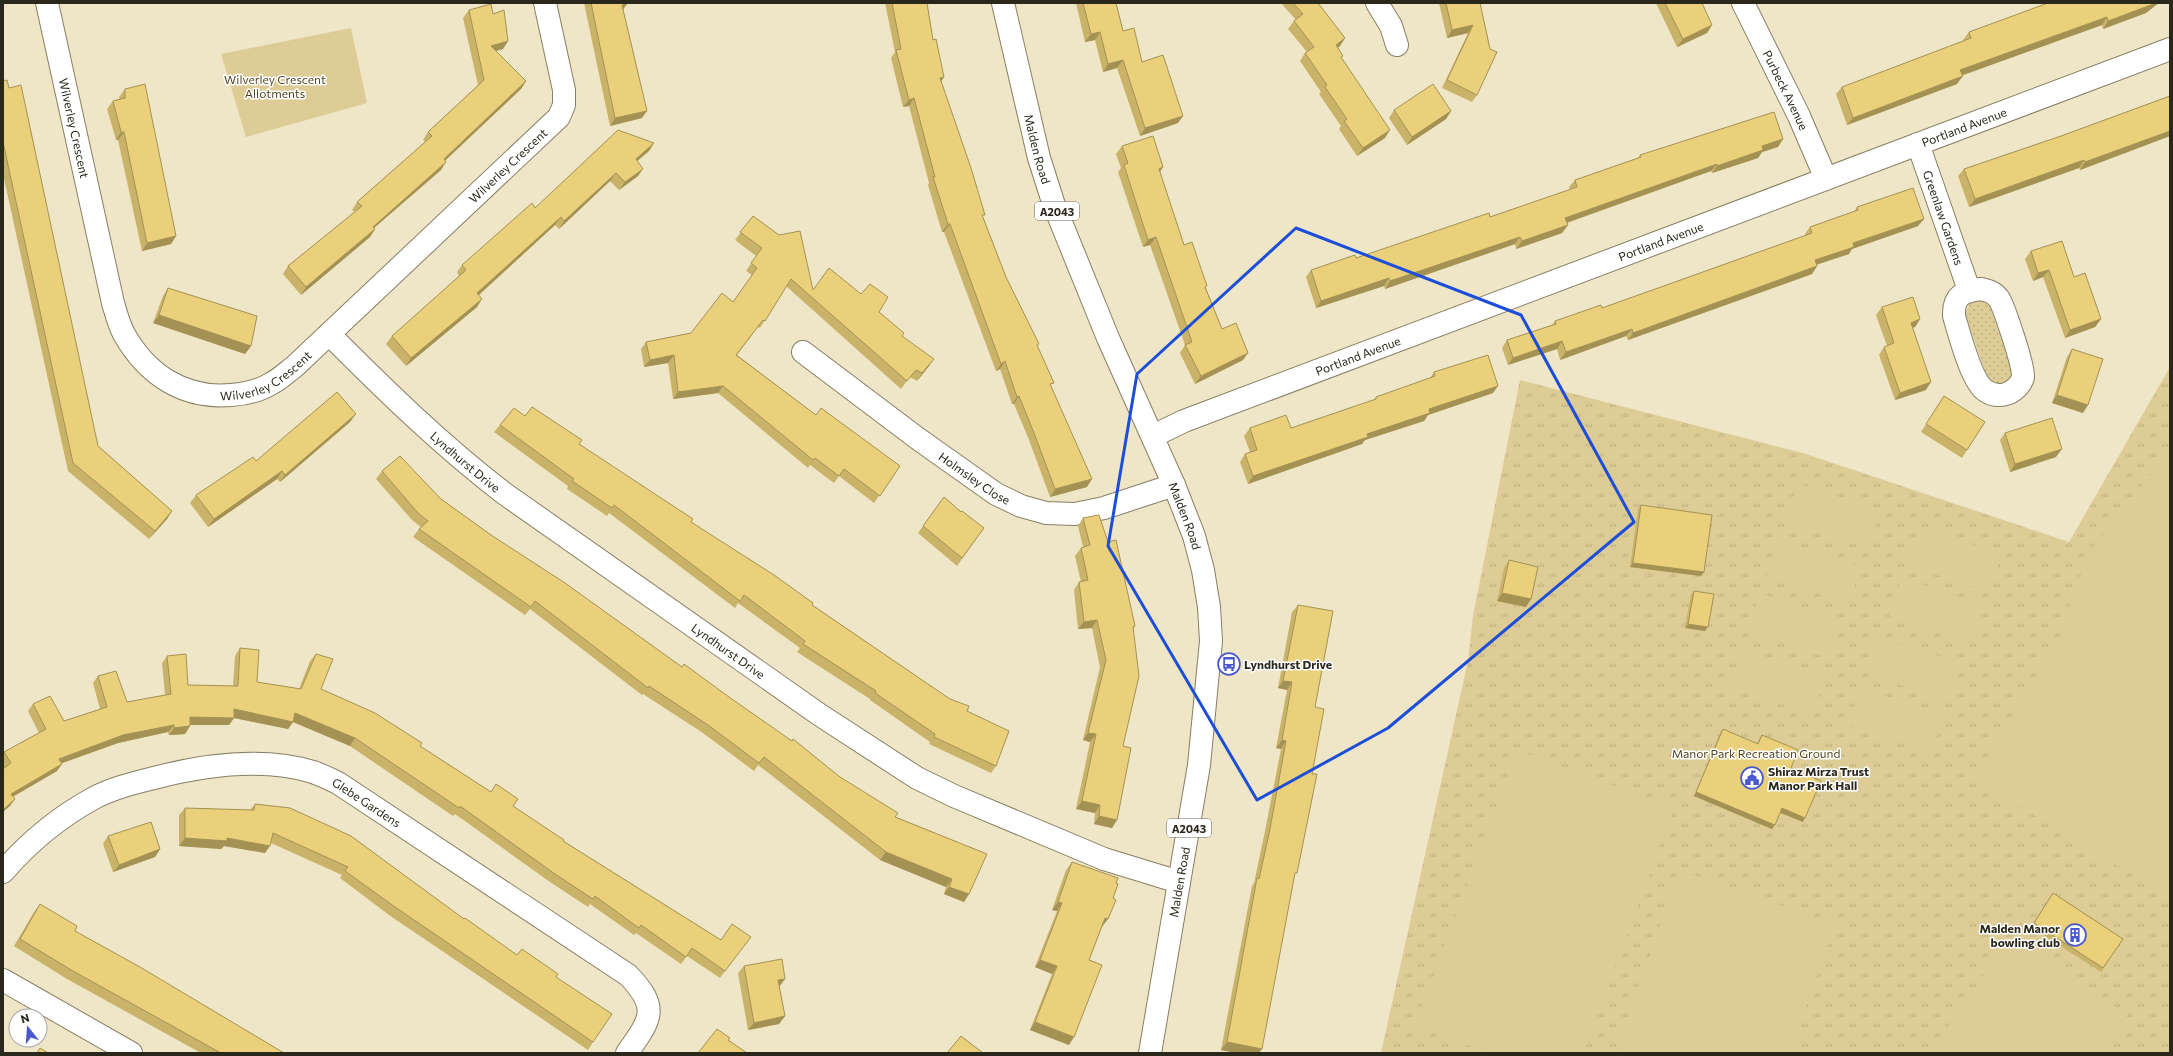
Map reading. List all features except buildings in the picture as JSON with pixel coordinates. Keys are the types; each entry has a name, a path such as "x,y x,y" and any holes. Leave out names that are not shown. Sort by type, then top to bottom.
{"street":[{"name":"Wilverley Crescent","path":"47,3 113,303 124,333 137,354 158,375 184,390 212,397 245,394 271,384 329,334 559,117 564,105 564,90 545,3"},
{"name":"Malden Road","path":"1004,3 1039,158 1054,205 1108,338 1153,436 1194,536 1203,570 1209,607 1211,641 1199,765 1150,1053"},
{"path":"1377,3 1390,26 1397,45"},
{"name":"Purbeck Avenue","path":"1743,3 1799,116 1826,179"},
{"name":"Portland Avenue","path":"1153,436 1184,421 2170,49"},
{"name":"Greenlaw Gardens","path":"1918,144 1969,290"},
{"path":"1981,288 1992,292 2000,300 2022,363 2023,377 2018,387 2008,394 1996,395 1984,391 1976,380 1954,316 1954,306 1959,296 1969,290 1981,288"},
{"name":"Lyndhurst Drive","path":"329,334 377,382 469,466 493,485 820,715 917,778 1104,859 1180,882"},
{"name":"Holmsley Close","path":"803,352 935,451 996,494 1021,506 1046,513 1075,514 1104,508 1174,485"},
{"name":"Glebe Gardens","path":"3,872 33,841 65,817 94,798 123,785 193,768 222,765 283,767 313,772 338,783 628,974 641,988 647,999 649,1010 648,1021 627,1053"},
{"path":"3,980 131,1053"}],"highlighted area":[{"path":"1296,228 1521,315 1634,522 1388,728 1257,800 1108,546 1137,374"}],"green space":[{"name":"Wilverley Crescent Allotments","path":"351,28 367,103 246,137 221,54"},
{"path":"1977,300 1988,304 1991,310 2013,372 2008,383 1995,385 1987,377 1965,313 1970,303"},
{"name":"Manor Park Recreation Ground","path":"2170,367 2170,1053 1381,1053 1468,661 1473,616 1520,380 1806,454 2069,542"},
{"path":"2170,451 2170,897 1974,779 2062,632 2068,609 2089,552"},
{"path":"1798,483 1880,511 1868,548 1785,521"},
{"path":"1919,527 2002,554 1989,592 1906,565"},
{"path":"1779,539 1861,567 1849,604 1766,577"},
{"path":"1901,578 1984,605 1972,643 1889,616"},
{"path":"1759,593 1842,621 1830,659 1747,631"},
{"path":"1877,636 1960,663 1948,701 1865,673"},
{"path":"1742,649 1825,676 1812,714 1729,686"},
{"path":"1861,688 1944,715 1931,753 1848,725"},
{"path":"1517,750 1674,808 1583,1053 1489,1053 1415,1026"},
{"path":"1679,870 1835,924 1790,1053 1616,1053"},
{"path":"2011,936 2127,1015 2101,1053 1931,1052"}],"place":[{"name":"Lyndhurst Drive","path":"1229,664"},
{"name":"Shiraz Mirza Trust Manor Park Hall","path":"1752,778"},
{"name":"Malden Manor bowling club","path":"2075,935"}]}
